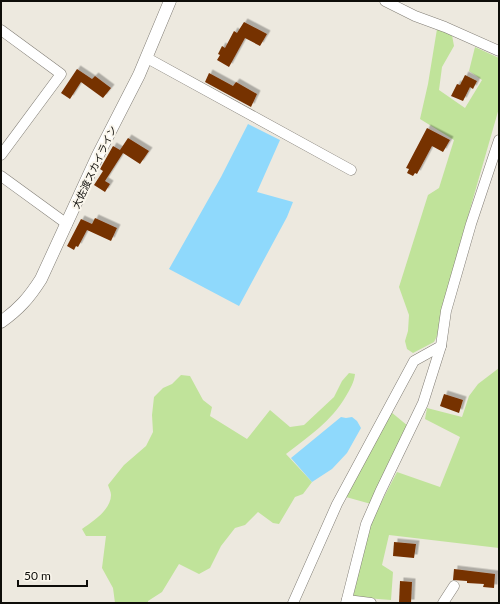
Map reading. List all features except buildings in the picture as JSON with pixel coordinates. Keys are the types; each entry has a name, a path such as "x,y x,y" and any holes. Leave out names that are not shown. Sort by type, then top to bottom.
{"street":[{"name":"大佐渡スカイライン","path":"1,322 19,308 31,295 40,279 98,155 147,58 170,1"},
{"path":"385,1 415,16 445,27 499,51"},
{"path":"1,30 61,74 1,155"},
{"path":"147,58 351,170"},
{"path":"371,603 346,602 366,524 423,403 441,346 446,311 471,224 499,140"},
{"path":"1,176 67,224"},
{"path":"293,603 338,504 414,361 441,346"},
{"path":"443,603 454,586"}],"green space":[{"path":"437,29 452,35 454,46 442,67 439,90 465,108 482,80 469,71 475,47 499,58 499,108 448,286 439,332 434,342 413,353 407,349 405,341 408,331 409,315 399,287 428,195 439,188 454,140 420,119 428,84"},
{"path":"499,368 499,548 389,535 382,565 393,572 391,600 353,597 370,524 397,472 440,487 460,437 425,419 427,408 462,417 469,396 478,384"},
{"path":"349,373 355,374 352,386 334,414 311,435 286,454 312,482 303,494 295,497 279,524 273,523 258,512 245,525 235,528 221,546 210,568 199,574 179,564 162,592 148,601 148,603 115,603 113,588 102,568 106,536 86,536 82,529 96,519 108,506 111,495 108,485 124,465 146,446 153,432 152,415 154,397 163,388 172,384 181,375 190,376 203,400 212,407 210,416 247,439 270,410 290,427 304,425 334,397 342,381"},
{"path":"391,412 408,426 371,504 346,497"}],"water":[{"path":"248,124 280,140 257,192 293,202 287,217 239,306 169,269 221,177"},
{"path":"341,417 352,417 357,421 361,428 347,453 332,469 312,482 291,458"}]}
